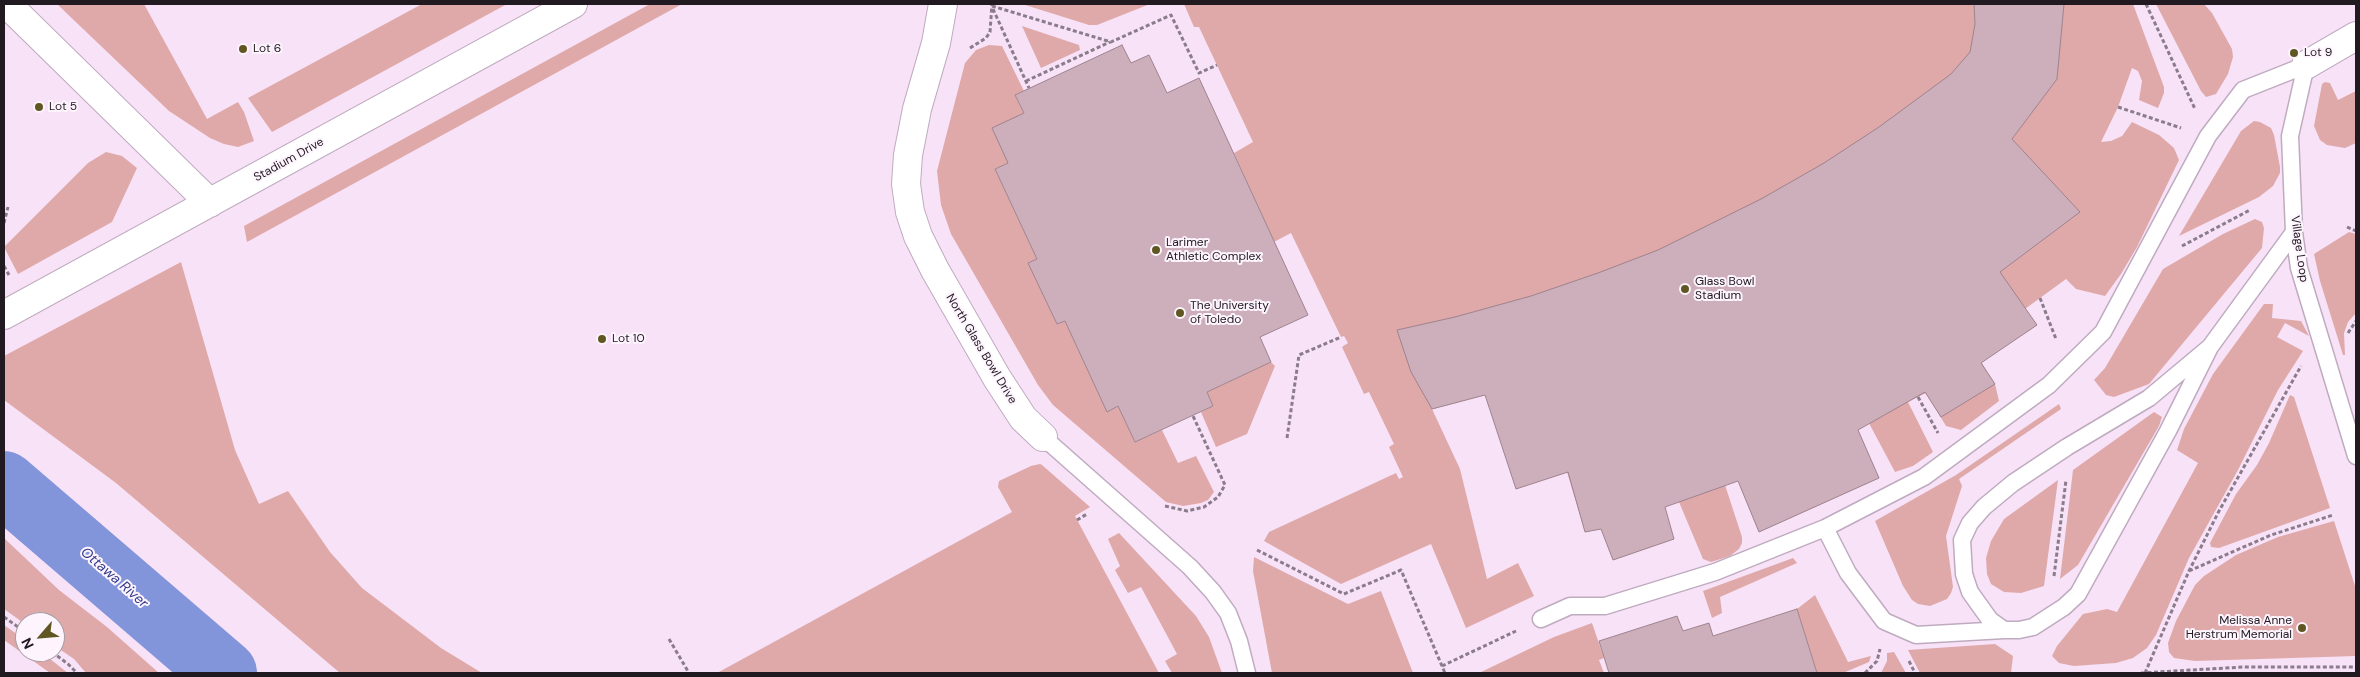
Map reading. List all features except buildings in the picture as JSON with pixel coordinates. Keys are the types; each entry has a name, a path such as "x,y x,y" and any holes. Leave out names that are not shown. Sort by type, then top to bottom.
{"street":[{"path":"6,4 210,203"},
{"name":"Stadium Drive","path":"4,315 574,4"},
{"name":"North Glass Bowl Drive","path":"943,4 936,43 910,140 906,184 910,212 918,236 935,270 996,378 1023,418 1043,437"},
{"path":"2306,65 2356,36"}],"lane":[{"path":"1541,619 1570,606 1605,606 1715,572 1825,528 1924,477 1952,457 2049,385 2066,366 2103,332 2208,136 2243,90 2306,65"},
{"name":"Village Loop","path":"2306,65 2290,136 2294,232 2299,268 2356,456"},
{"path":"1825,528 1848,573 1884,621 1916,635 2019,630 2033,627 2048,620 2078,594 2168,431 2210,347 2294,232"},
{"path":"2004,630 1990,620 1970,592 1962,557 1962,540 1970,523 1984,507 2013,483 2067,447 2149,398 2210,347"},
{"name":"North Glass Bowl Drive","path":"1043,437 1190,567 1213,592 1228,613 1239,642 1246,673"}],"path":[{"path":"2146,4 2208,136"},
{"path":"992,5 1111,42"},
{"path":"966,52 974,44 986,38 990,32 992,5"},
{"path":"992,5 1029,88"},
{"path":"1026,81 1171,15 1199,73 1217,65"},
{"path":"2118,107 2208,136"},
{"path":"4,223 8,207"},
{"path":"2135,272 2250,210"},
{"path":"2347,227 2356,231"},
{"path":"2040,298 2066,366"},
{"path":"1287,438 1299,355 1341,336"},
{"path":"2145,673 2189,570 2219,511 2253,454 2286,389 2319,337"},
{"path":"1918,397 1952,457"},
{"path":"1160,504 1187,511 1204,507 1218,497 1225,485 1193,416"},
{"path":"2054,583 2066,475"},
{"path":"2189,570 2271,535 2333,515"},
{"path":"1258,550 1344,594 1401,570 1445,673"},
{"path":"4,617 15,625"},
{"path":"1442,666 1516,631"},
{"path":"669,639 689,673"},
{"path":"65,662 77,673"},
{"path":"2141,673 2260,667 2356,667"}],"shaded area":[{"path":"57,4 144,4 207,119 238,102 244,112 254,141 238,147 224,144 210,138 169,111"},
{"path":"422,4 507,4 272,132 248,98"},
{"path":"650,4 682,4 247,242 244,226"},
{"path":"1022,4 1150,4 1097,25 1089,25"},
{"name":"Glass Bowl Stadium","path":"1184,4 2133,4 2164,87 2164,93 2158,108 2139,100 2142,81 2138,71 2132,68 2118,107 2101,142 2111,141 2122,136 2132,122 2159,135 2174,148 2179,160 2137,247 2105,296 2076,289 2066,279 2025,309 2037,325 2024,334 2017,323 1973,349 1995,384 1999,401 1961,430 1946,426 1926,393 1908,402 1933,452 1913,466 1895,472 1863,412 1852,417 1879,478 1759,532 1735,473 1725,485 1742,537 1742,543 1739,549 1730,556 1711,562 1703,559 1679,502 1662,498 1674,539 1613,560 1601,529 1585,532 1567,472 1516,489 1493,393 1432,409 1460,469 1487,579 1518,563 1534,596 1466,628 1431,544 1341,584 1264,541 1269,532 1396,473 1399,479 1403,477 1389,447 1394,444 1369,392 1364,394 1342,347 1348,343 1344,336 1341,337 1291,233 1274,242 1234,153 1253,142 1199,27 1194,27"},
{"path":"2156,4 2204,4 2212,13 2232,49 2233,57 2228,74 2216,94 2206,97 2201,91"},
{"path":"1022,26 1079,45 1080,50 1041,68"},
{"path":"989,45 1002,46 1024,91 1015,95 1024,113 1008,163 995,169 1037,259 1029,263 1057,324 1065,321 1107,411 1118,406 1135,442 1162,430 1178,463 1196,456 1214,492 1208,500 1183,506 1166,502 1053,405 1038,385 951,234 941,205 937,171 965,63 976,50"},
{"path":"2325,82 2330,83 2338,100 2356,91 2356,143 2345,148 2327,145 2320,140 2314,126 2322,84"},
{"path":"2254,121 2271,128 2274,135 2280,173 2273,186 2259,197 2179,236 2241,131"},
{"path":"106,152 122,156 137,168 112,222 18,274 4,247 88,163"},
{"path":"2255,219 2262,222 2264,228 2262,248 2149,384 2114,397 2106,395 2094,380 2105,368 2163,269 2223,234"},
{"path":"2349,232 2356,234 2356,313 2348,322 2344,333 2345,355 2343,355 2320,281 2314,254"},
{"path":"181,262 235,450 259,504 288,491 330,552 362,588 441,648 482,673 340,673 116,483 4,400 4,356"},
{"path":"2264,304 2273,304 2272,318 2301,321 2309,336 2285,323 2277,337 2303,351 2278,390 2238,470 2189,558 2156,635 2147,648 2133,658 2116,663 2074,666 2059,663 2052,656 2057,646 2083,614 2107,609 2117,612 2198,463 2177,450 2184,429 2213,374"},
{"path":"1271,362 1275,366 1247,434 1216,447 1201,412 1213,406 1207,392"},
{"path":"2290,395 2294,397 2330,508 2219,548 2211,547 2210,543 2236,494 2257,465 2269,443"},
{"path":"2059,404 2061,409 1959,479 1962,486 1946,536 1953,587 1951,593 1947,599 1930,606 1918,604 1912,600 1903,586 1875,521 1956,475"},
{"path":"2154,412 2162,417 2159,426 2078,565 2060,579 2073,470"},
{"path":"1040,464 1090,507 1075,516 1159,673 717,673 1012,512 998,487 999,481 1031,466"},
{"path":"2058,480 2044,586 2021,593 2004,592 1991,584 1987,574 1986,558 1991,541 2004,519"},
{"path":"2334,521 2356,589 2356,656 2195,661 2174,658 2169,652 2168,643 2176,621 2195,585 2204,576 2236,555 2278,537"},
{"path":"1119,533 1196,616 1209,637 1222,673 1172,673 1165,661 1177,654 1141,587 1128,593 1115,570 1120,566 1108,539"},
{"path":"4,538 59,590 107,627 159,673 86,673 74,659 65,653 65,612 15,612 15,617 4,609"},
{"path":"1254,557 1348,604 1381,591 1413,673 1272,673 1253,571"},
{"path":"1793,558 1797,563 1720,597 1722,613 1712,618 1703,591"},
{"path":"1815,595 1848,662 1871,656 1869,662 1843,673 1817,673 1797,609"},
{"path":"1592,623 1604,658 1599,660 1604,673 1479,673 1554,637"},
{"path":"4,625 15,633 15,648 4,640"},
{"path":"1995,644 2013,656 2011,673 1920,673 1908,650"},
{"path":"1894,652 1906,673 1881,673 1887,661 1887,653"},
{"path":"35,662 54,662 68,673 50,673"}],"waterway":[{"name":"Ottawa River","path":"4,484 224,673"}],"place":[{"name":"Lot 6","path":"243,49"},
{"name":"Lot 9","path":"2294,53"},
{"name":"Lot 5","path":"39,107"},
{"name":"Larimer Athletic Complex","path":"1156,250"},
{"name":"Glass Bowl Stadium","path":"1685,289"},
{"name":"The University of Toledo","path":"1180,313"},
{"name":"Lot 10","path":"602,339"},
{"name":"Melissa Anne Herstrum Memorial","path":"2302,628"}]}
